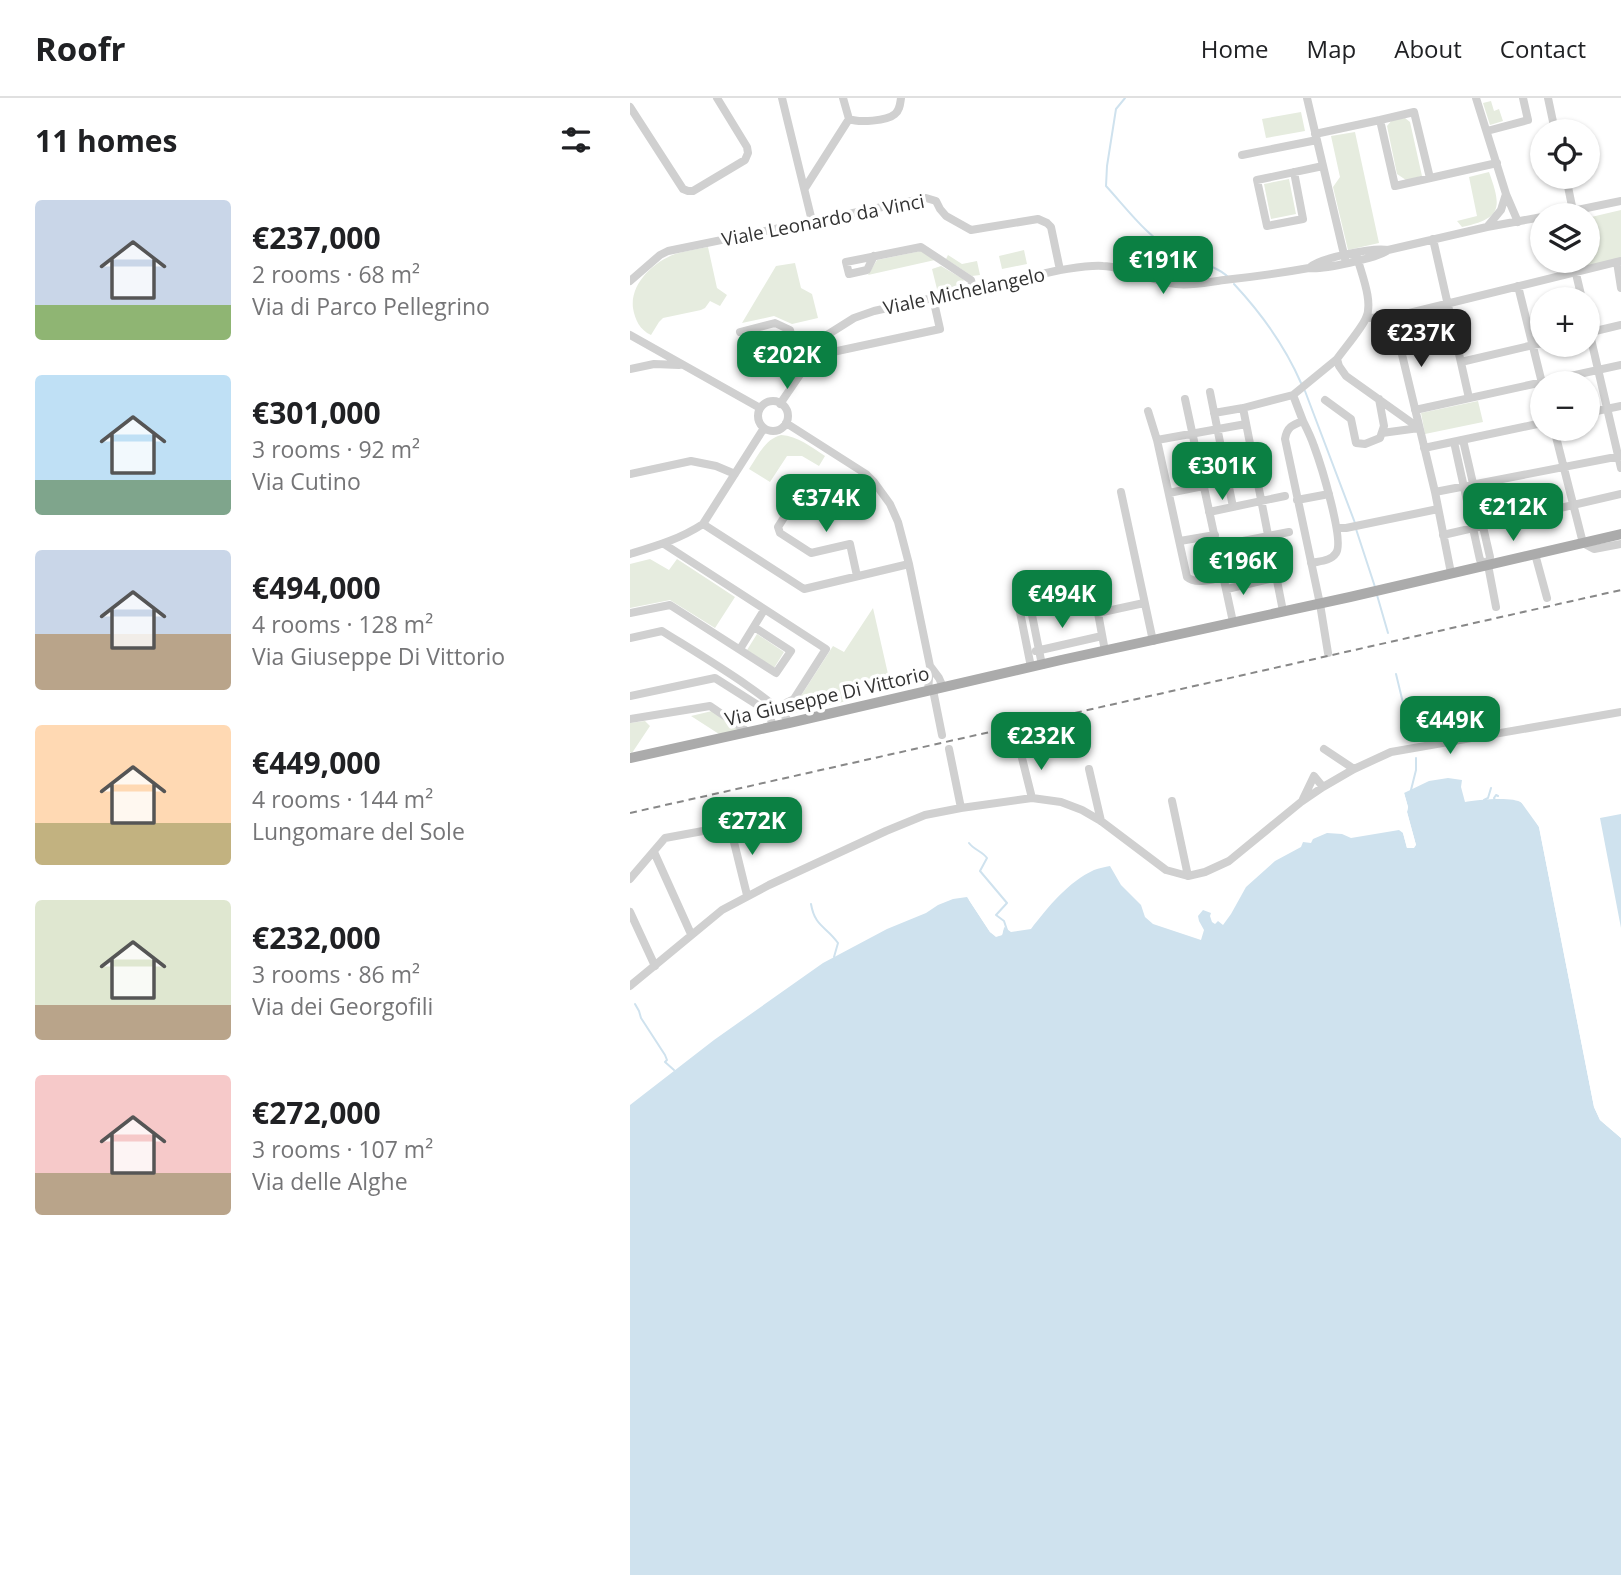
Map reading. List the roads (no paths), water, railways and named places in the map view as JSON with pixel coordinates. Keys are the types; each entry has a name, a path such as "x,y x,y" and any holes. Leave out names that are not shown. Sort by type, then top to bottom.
{"main road":[{"name":"Via Giuseppe Di Vittorio","path":"630,758 1621,534"}],"street":[{"path":"630,107 683,189 693,191 745,160 748,153 717,98"},
{"path":"782,98 812,221"},
{"path":"805,188 849,119 843,98"},
{"path":"849,119 861,122 892,117 898,110 901,98"},
{"path":"1309,98 1345,259"},
{"path":"1476,98 1506,194 1518,222"},
{"path":"1487,131 1528,120 1524,98"},
{"path":"1548,98 1552,119"},
{"path":"1242,155 1414,112 1430,178"},
{"path":"1380,120 1395,186 1497,163"},
{"path":"1294,172 1303,219 1267,226 1257,180 1294,172 1323,166"},
{"path":"1487,227 1501,210 1506,194"},
{"name":"Viale Leonardo da Vinci","path":"633,278 668,251 926,198 936,201 946,216 971,230 1042,220 1051,227 1062,269"},
{"path":"1600,206 1621,201"},
{"name":"Viale Michelangelo","path":"780,404 827,335 854,318 874,311 1062,269 1102,265 1159,281 1195,285 1262,277 1316,269 1380,248 1388,250 1530,220"},
{"path":"1433,239 1469,398"},
{"path":"874,257 921,247 971,280 973,289"},
{"path":"1214,413 1293,395 1337,359 1366,318 1367,293 1357,257"},
{"path":"1600,266 1619,261 1621,288"},
{"path":"1366,318 1394,317 1572,273"},
{"path":"630,291 633,278"},
{"path":"1518,286 1530,337"},
{"path":"814,356 940,328 933,298"},
{"path":"1394,317 1451,573"},
{"path":"740,332 775,323 790,330 802,373"},
{"path":"1600,330 1621,325"},
{"path":"630,327 633,337 761,408"},
{"path":"1461,362 1530,345"},
{"path":"654,364 663,353"},
{"path":"1595,357 1621,468"},
{"path":"1337,359 1346,376 1419,428"},
{"path":"630,369 654,364 683,365"},
{"path":"1590,371 1621,365"},
{"path":"1415,410 1530,385"},
{"path":"1210,392 1233,507"},
{"path":"1293,395 1314,444 1342,528 1339,549 1335,555 1311,563"},
{"path":"1185,399 1233,622"},
{"path":"1325,400 1351,419 1356,443 1364,444 1380,438 1382,433 1384,426 1379,399"},
{"path":"770,402 780,404 787,412 786,423 776,431 764,428 758,419 761,408 770,402"},
{"path":"1600,410 1621,405"},
{"path":"1243,408 1283,611"},
{"path":"1148,411 1188,577 1196,581 1224,577"},
{"path":"1303,421 1290,426 1285,439 1297,500 1295,531 1311,563 1328,653"},
{"path":"786,423 851,463 874,481 890,504 898,522 909,564 942,736"},
{"path":"1157,440 1246,424"},
{"path":"1424,448 1530,426"},
{"path":"630,554 664,544 703,524 764,428"},
{"path":"1382,433 1419,428"},
{"path":"1459,441 1474,484 1490,557 1488,565 1496,607"},
{"path":"1459,441 1464,486 1480,560 1488,565"},
{"path":"1556,441 1583,543 1594,549 1621,544"},
{"path":"1435,492 1620,456"},
{"path":"630,474 691,461 716,466 735,474"},
{"path":"806,483 778,527 779,533 811,553 850,544 857,576"},
{"path":"1168,494 1203,486"},
{"path":"1121,492 1153,640"},
{"path":"1297,500 1329,494"},
{"path":"1443,535 1621,495"},
{"path":"1209,512 1284,496"},
{"path":"1342,528 1438,509"},
{"path":"703,524 804,589 909,564"},
{"path":"1217,546 1295,531"},
{"path":"1180,541 1215,535"},
{"path":"664,544 826,649 794,699 789,720"},
{"path":"1535,554 1547,598"},
{"path":"1227,589 1278,577"},
{"path":"1028,595 1039,650 1037,666 1028,652 1017,597 1028,595"},
{"path":"1105,651 1098,613 1144,603"},
{"path":"630,613 670,605 776,673 791,651 754,627"},
{"path":"740,649 764,610"},
{"path":"630,638 662,631 768,699 789,720"},
{"path":"1028,652 1102,636"},
{"path":"930,666 939,678 935,689"},
{"path":"630,696 715,677 764,709 773,726"},
{"path":"777,707 794,699"},
{"path":"630,719 710,706 748,732"},
{"path":"630,986 691,934 747,895 925,815 1032,798 1061,802 1101,821 1166,870 1188,876 1229,861 1323,787 1391,752 1621,712"},
{"path":"1032,798 1020,750 1045,744"},
{"path":"950,749 961,808"},
{"path":"1324,749 1354,769"},
{"path":"1089,769 1101,821"},
{"path":"1301,802 1314,776 1323,787"},
{"path":"1171,801 1188,876"},
{"path":"630,879 665,838 730,826 747,895"},
{"path":"654,852 691,934"},
{"path":"630,912 655,966"}],"water":[{"path":"1448,778 1462,780 1465,802 1503,799 1522,803 1539,827 1594,1107 1600,1120 1621,1138 1621,1575 630,1575 630,1105 714,1040 823,963 887,929 953,899 967,897 990,932 996,936 1002,935 1004,927 1011,932 1031,929 1067,888 1094,870 1110,866 1121,885 1141,905 1145,917 1153,924 1201,940 1204,930 1198,916 1203,910 1211,913 1212,922 1215,924 1218,921 1223,925 1246,887 1275,861 1301,847 1303,842 1311,843 1313,839 1327,833 1351,838 1399,830 1403,833 1407,848 1416,845 1404,793 1429,781"},
{"path":"1621,814 1621,928 1600,818"}],"waterway":[{"path":"1125,98 1116,109 1106,186 1139,223 1167,248 1217,269 1228,277"},
{"path":"1234,284 1272,330 1301,383"},
{"path":"1305,391 1355,523"},
{"path":"1356,529 1375,587"},
{"path":"1377,595 1388,633"},
{"path":"1396,674 1412,740"},
{"path":"1411,790 1416,758"},
{"path":"1484,800 1488,798 1491,788"},
{"path":"1495,800 1496,795 1498,796"},
{"path":"969,843 987,858 980,871 1007,903 996,915 1004,921 1007,930"},
{"path":"811,904 818,922 838,943 834,957"},
{"path":"635,1004 665,1055 665,1062 674,1070"}],"railway":[{"path":"630,813 1621,590"}]}
